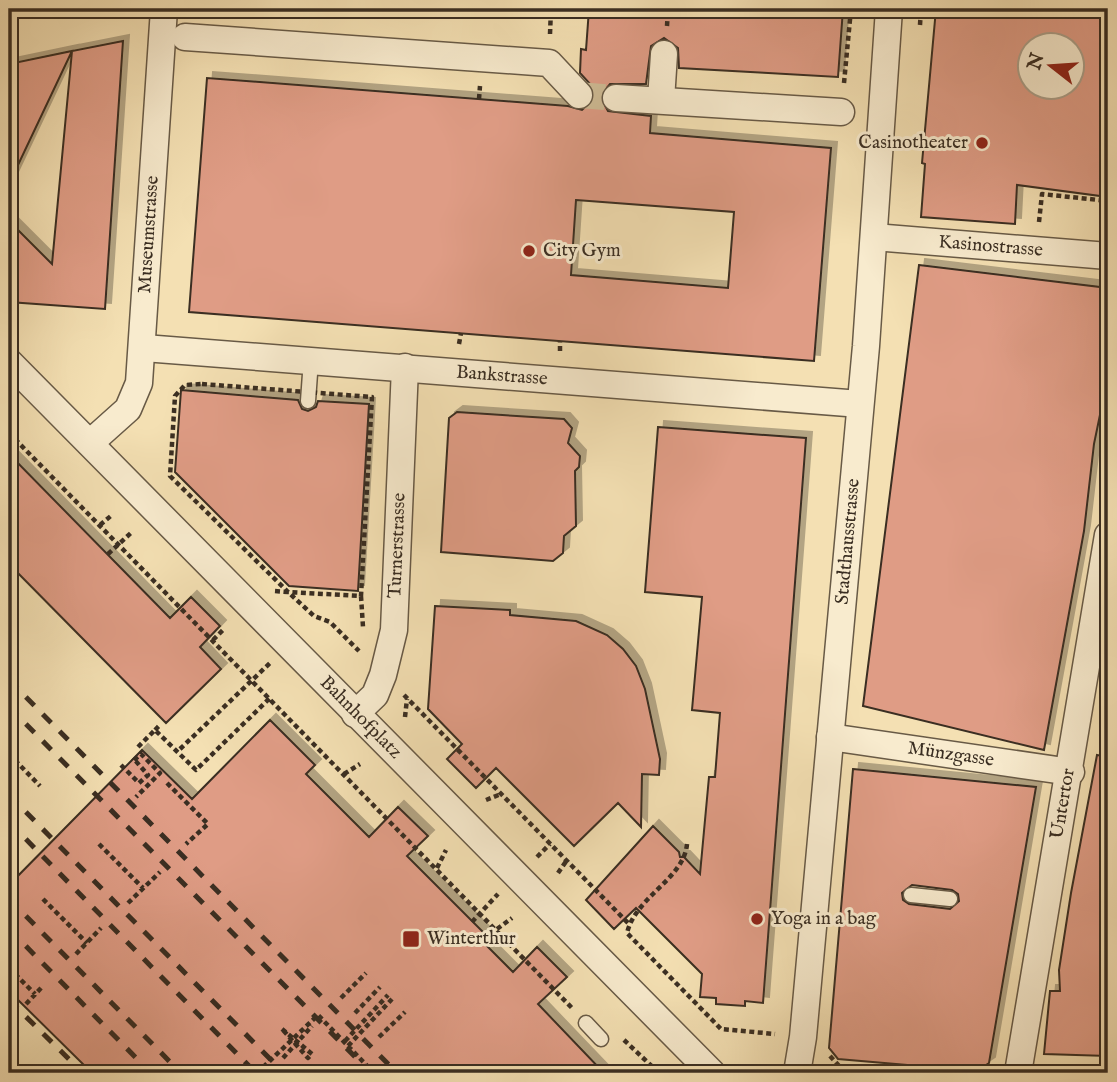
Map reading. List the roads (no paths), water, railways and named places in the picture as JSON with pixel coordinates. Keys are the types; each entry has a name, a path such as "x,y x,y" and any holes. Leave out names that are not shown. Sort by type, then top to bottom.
{"street":[{"name":"Museumstrasse","path":"90,443 133,403 144,348 164,9"},
{"name":"Stadthausstrasse","path":"797,1073 803,1037 860,404 889,9"},
{"path":"185,37 549,63 579,96"},
{"path":"661,100 664,54"},
{"path":"616,97 841,112"},
{"name":"Kasinostrasse","path":"874,237 1108,256"},
{"name":"Bankstrasse","path":"144,348 860,404"},
{"name":"Bahnhofplatz","path":"9,362 712,1073"},
{"name":"Turnerstrasse","path":"355,714 375,695 394,630 405,367"},
{"name":"Untertor","path":"1018,1073 1071,772 1108,535"},
{"name":"Münzgasse","path":"831,737 1071,772"}],"lane":[{"path":"308,397 311,360"},
{"path":"911,895 950,899"},
{"path":"586,1023 601,1039"}],"tunnel":[{"path":"579,95 616,98"}],"railway":[{"path":"9,680 397,1073"},
{"path":"9,707 371,1073"},
{"path":"9,795 284,1073"},
{"path":"9,822 256,1073"},
{"path":"9,899 181,1073"},
{"path":"9,929 151,1073"},
{"path":"9,1000 83,1073"}],"place":[{"name":"Casinotheater","path":"982,143"},
{"name":"City Gym","path":"529,251"},
{"name":"Yoga in a bag","path":"757,919"},
{"name":"Winterthur","path":"411,939"}]}
